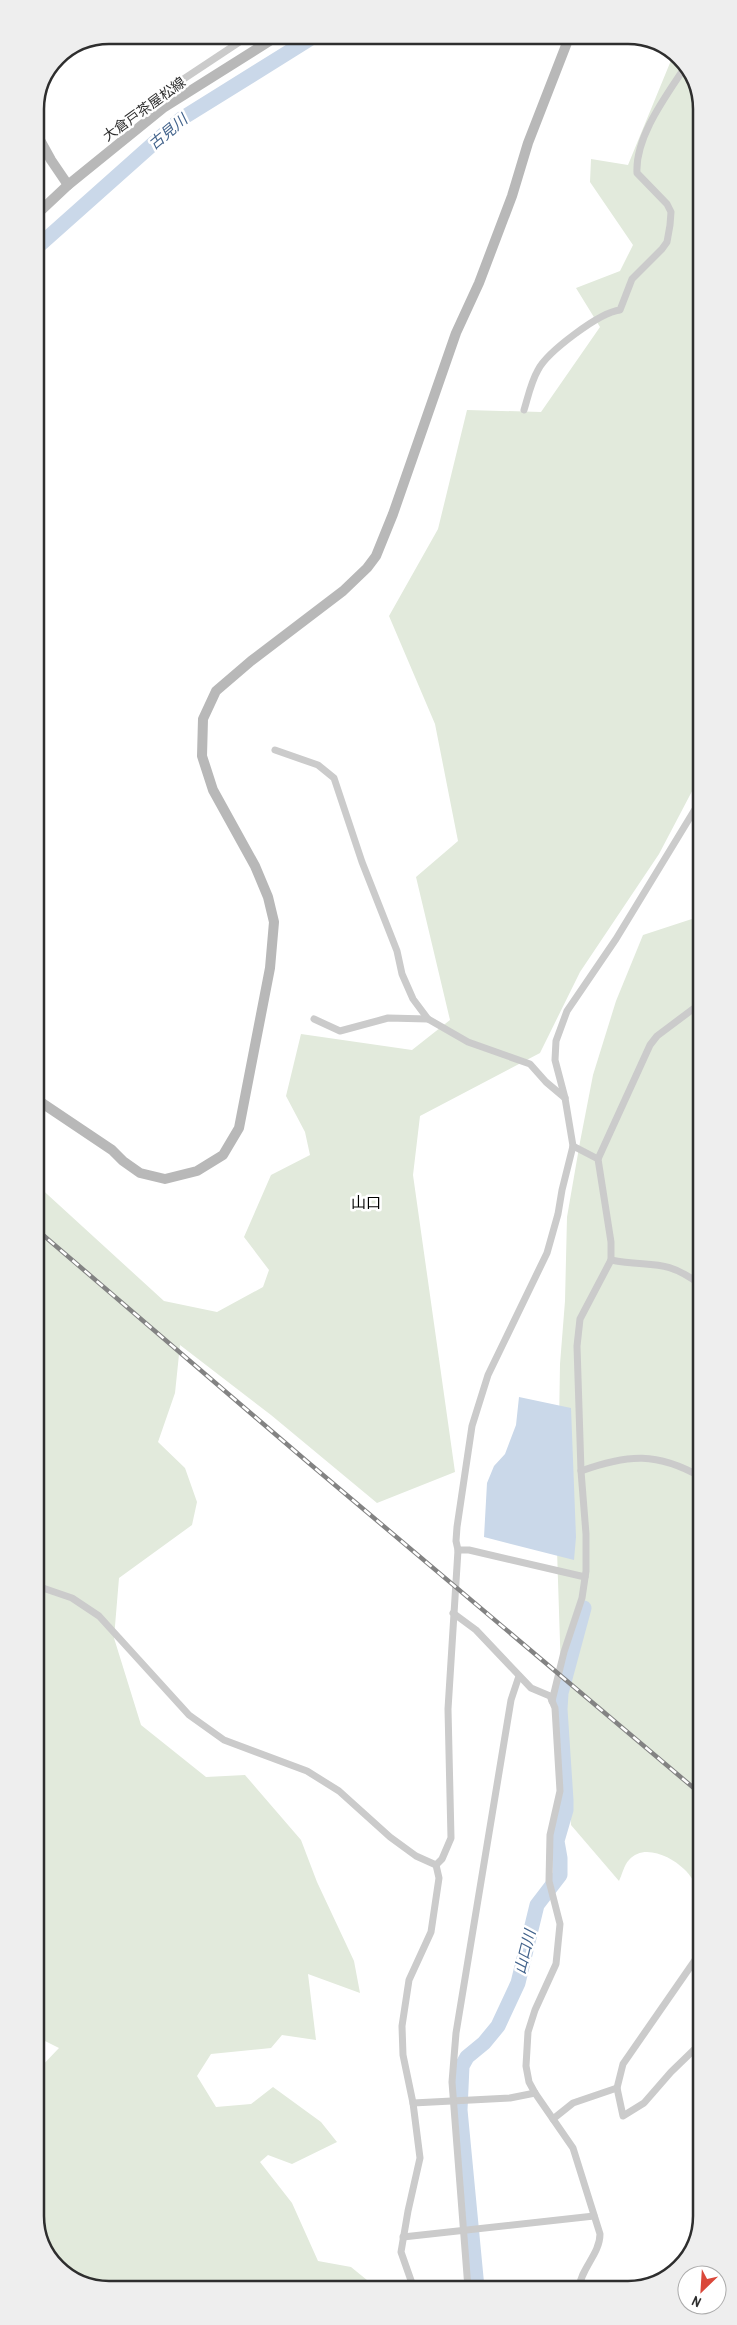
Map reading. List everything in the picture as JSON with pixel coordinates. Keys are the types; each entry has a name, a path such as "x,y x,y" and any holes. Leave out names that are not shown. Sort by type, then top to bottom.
{"street":[{"path":"173,86 236,44"},
{"name":"大倉戸茶屋松線","path":"44,208 68,185 163,108 265,44"},
{"path":"44,1104 112,1150 123,1161 140,1173 165,1179 196,1171 223,1156 239,1128 270,968 274,922 268,897 255,866 213,790 202,756 203,720 216,690 343,591 367,568 376,556 393,514 456,333 479,283 512,196 528,143 566,44"},
{"path":"524,410 538,369 551,355 587,324 612,311 620,310 632,279 667,242 670,212 667,204 636,173 636,158 650,125 681,72"},
{"path":"44,147 68,185"},
{"path":"275,750 318,765 334,778 362,862 397,951 402,974 413,999 428,1019 468,1042 530,1064 546,1082 565,1098"},
{"path":"436,1865 442,1859 452,1838 448,1709 458,1550 456,1541 472,1426 488,1375 547,1253 558,1214 572,1146 565,1098 554,1060 556,1041 567,1011 621,931 693,813"},
{"path":"552,1705 562,1661 582,1598 585,1576 586,1534 581,1471 577,1367 580,1319 611,1260 598,1159 650,1045 693,1010"},
{"path":"314,1019 340,1031 388,1018 428,1019"},
{"path":"572,1146 598,1159"},
{"path":"611,1260 669,1266 693,1279"},
{"path":"581,1471 613,1460 649,1458 681,1466 693,1473"},
{"path":"458,1550 469,1550 585,1576"},
{"path":"44,1588 72,1598 99,1616 189,1715 224,1740 307,1771 339,1791 403,1847 416,1856 436,1865"},
{"path":"453,1614 476,1630 531,1688 550,1696 552,1705 555,1708 560,1790 550,1835 550,1881 560,1924 556,1964 535,2010 528,2032 526,2066 529,2082 535,2093 573,2148 600,2234 600,2244 580,2281"},
{"path":"468,2281 452,2082 456,2033 512,1700 519,1676"},
{"path":"412,2281 402,2252 403,2237 420,2158 413,2102 403,2055 402,2026 409,1980 431,1932 439,1878 436,1865"},
{"path":"693,1963 623,2064 617,2088 623,2116 644,2103 671,2072 693,2052"},
{"path":"553,2119 572,2103 617,2088"},
{"path":"413,2102 510,2098 535,2093"},
{"path":"403,2237 594,2216"}],"shaded area":[{"path":"671,60 682,73 693,100 693,789 659,854 580,972 540,1053 420,1116 413,1175 455,1472 377,1503 271,1415 180,1345 175,1393 158,1442 185,1468 197,1502 192,1525 119,1578 114,1638 141,1725 206,1777 245,1775 301,1840 317,1882 354,1961 360,1993 308,1974 316,2040 282,2035 271,2048 211,2054 197,2076 216,2107 251,2104 273,2087 321,2122 337,2142 292,2164 268,2155 260,2162 292,2203 318,2261 351,2267 368,2281 96,2280 76,2273 63,2262 49,2241 44,2225 44,2064 59,2048 44,2040 44,1191 164,1301 217,1312 263,1287 269,1270 244,1237 271,1175 310,1155 305,1132 286,1096 301,1034 412,1050 450,1020 416,877 458,841 435,724 389,616 438,529 467,410 541,412 600,327 576,288 620,271 633,245 590,182 591,159 628,165"},
{"path":"693,919 693,1880 684,1869 665,1856 657,1853 642,1852 629,1860 624,1867 619,1881 571,1825 561,1673 557,1550 560,1364 565,1301 567,1217 593,1075 616,1001 643,935"}],"water":[{"path":"519,1397 571,1408 576,1537 574,1560 484,1537 487,1483 494,1466 505,1454 516,1425"}],"waterway":[{"name":"古見川","path":"44,241 181,119 302,44"},
{"name":"山口川","path":"476,2281 460,2110 462,2066 467,2057 484,2043 498,2026 518,1983 537,1905 560,1875 557,1841 566,1810 560,1709 561,1693 584,1608"}],"railway":[{"path":"44,1236 310,1464 693,1787"}],"district":[{"name":"山口","path":"366,1203"}]}
